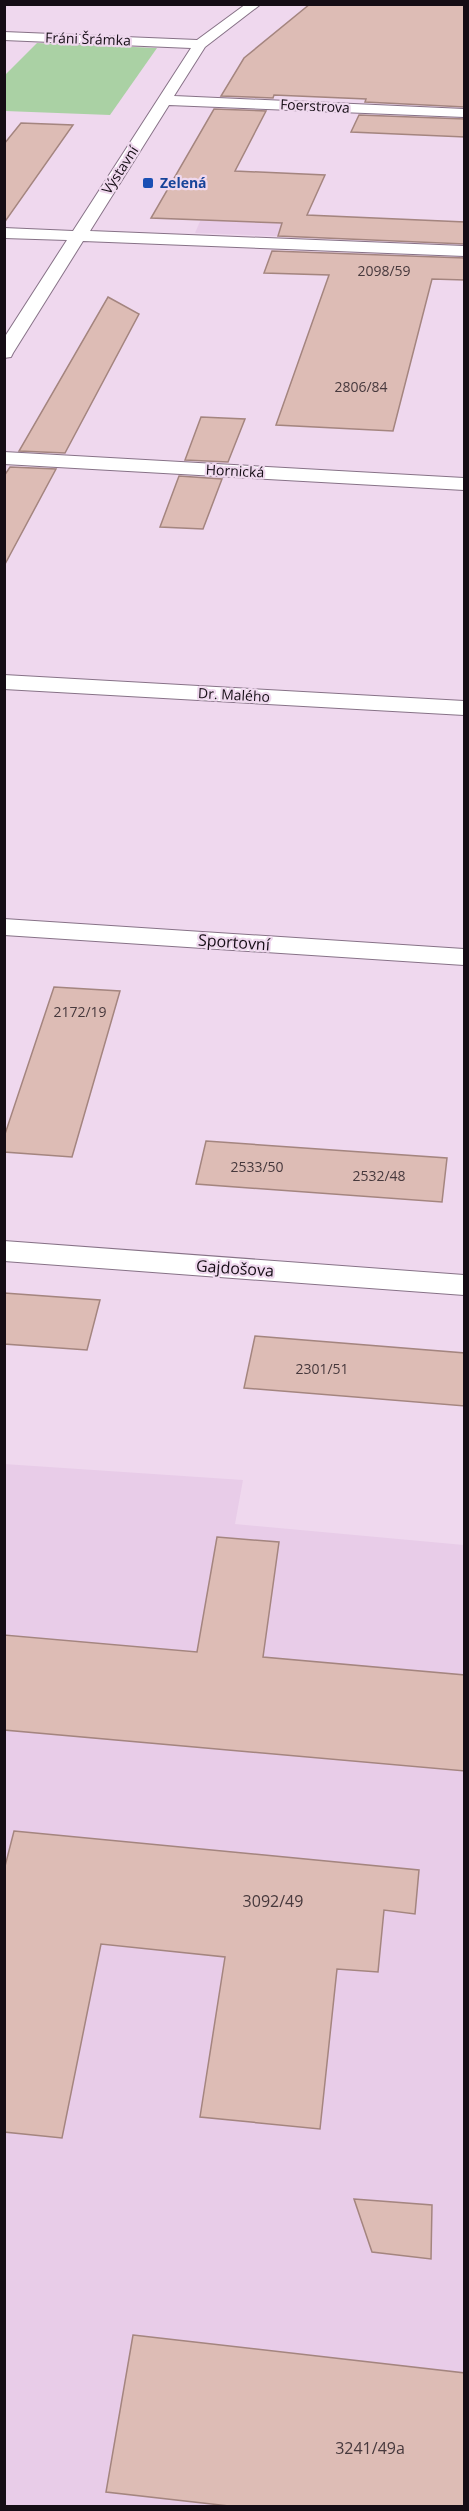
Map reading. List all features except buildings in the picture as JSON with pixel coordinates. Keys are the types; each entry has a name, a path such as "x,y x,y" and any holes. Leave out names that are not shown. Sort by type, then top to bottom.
{"street":[{"name":"Výstavní","path":"4,353 200,44 255,4"},
{"name":"Fráni Šrámka","path":"4,36 200,44"},
{"name":"Foerstrova","path":"165,100 465,113"},
{"path":"4,233 465,251"},
{"name":"Hornická","path":"4,458 465,484"},
{"name":"Dr. Malého","path":"4,682 465,708"},
{"name":"Sportovní","path":"4,927 465,957"},
{"name":"Gajdošova","path":"4,1251 465,1285"}],"shaded area":[{"path":"204,212 406,220 401,241 195,233"},
{"path":"4,1464 243,1480 235,1524 464,1545 464,2506 5,2506"}],"green space":[{"path":"37,43 157,48 110,115 5,111 5,75"}],"place":[{"name":"Zelená","path":"148,183"}]}
